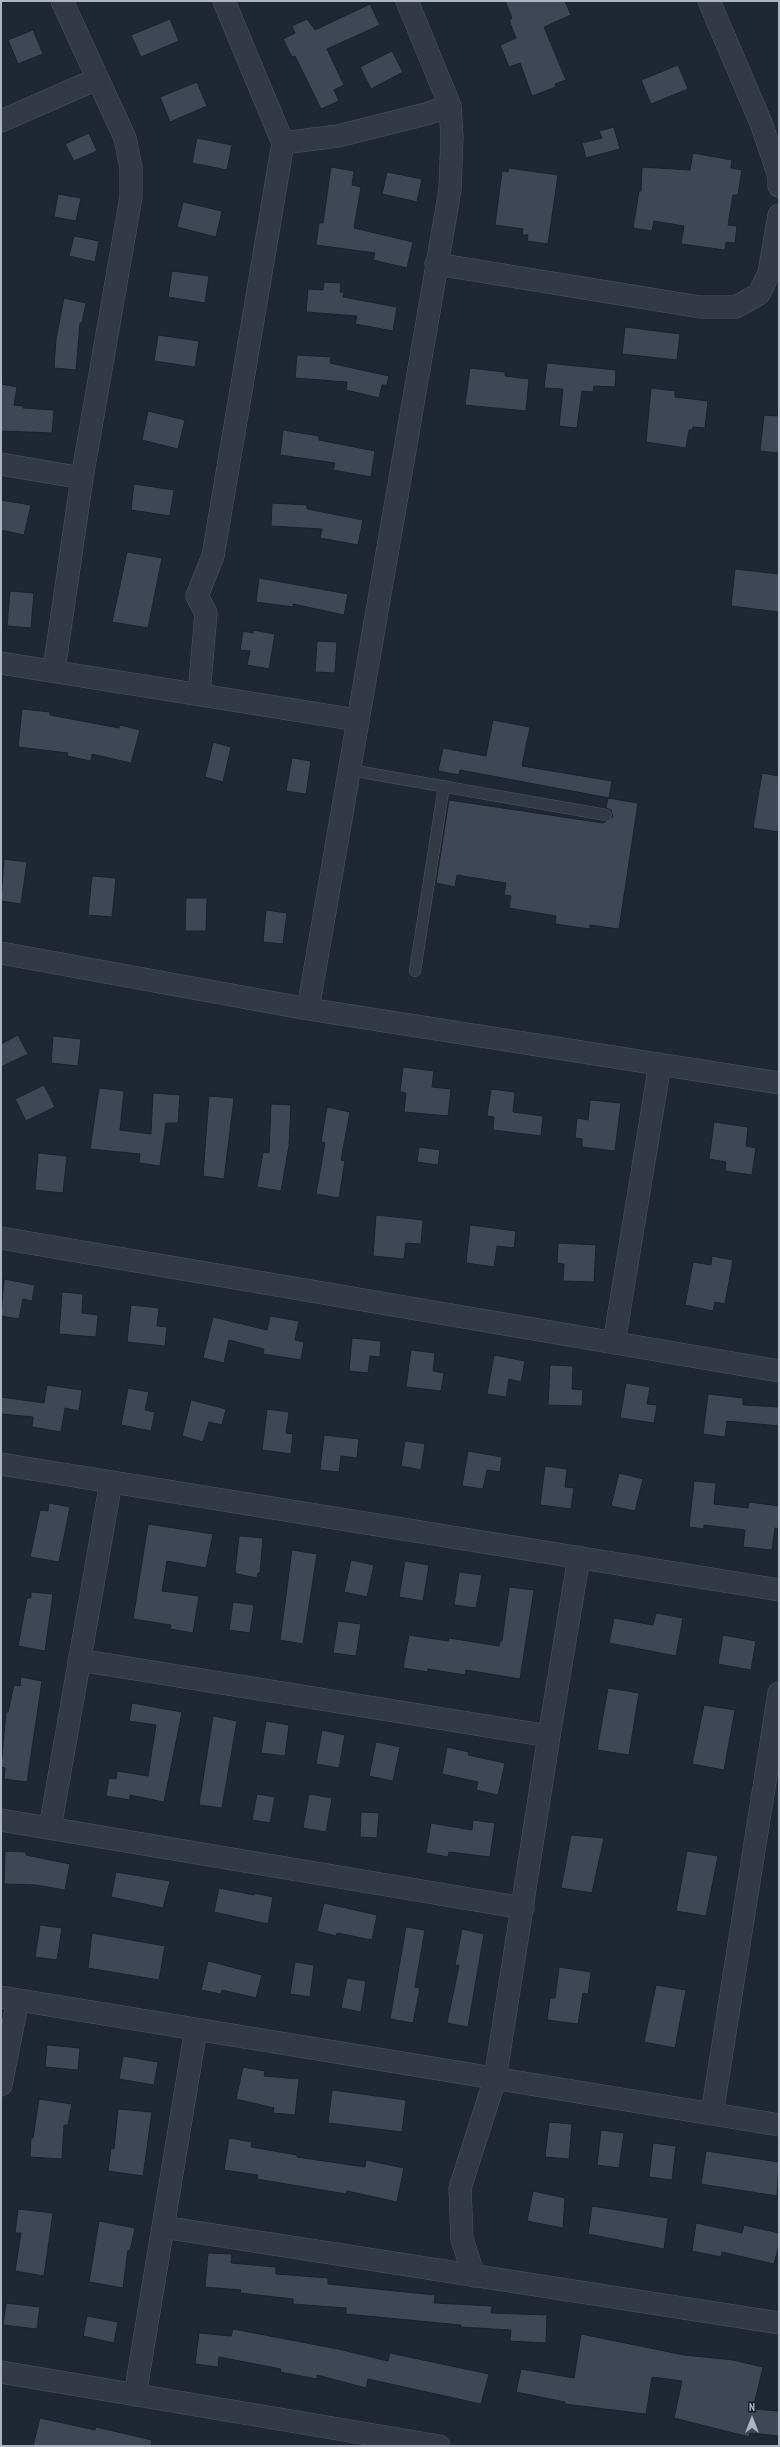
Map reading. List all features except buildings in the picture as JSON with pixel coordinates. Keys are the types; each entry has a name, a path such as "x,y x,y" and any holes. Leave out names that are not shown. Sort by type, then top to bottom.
{"street":[{"path":"54,670 82,478 131,197 131,168 125,138 62,1"},
{"path":"199,694 206,613 197,596 213,556 283,143 224,1"},
{"path":"308,1009 450,190 452,137 450,106 406,1"},
{"path":"708,1 761,122 779,176 779,186"},
{"path":"1,121 97,79"},
{"path":"283,143 338,136 426,114 450,106"},
{"path":"436,264 700,307 736,307 759,294 770,272 779,215"},
{"path":"1,464 82,478"},
{"path":"1,662 357,720"},
{"path":"1,953 308,1009 779,1082"},
{"path":"614,1343 660,1064"},
{"path":"1,1238 779,1371"},
{"path":"1,1464 779,1590"},
{"path":"50,1828 111,1482"},
{"path":"474,2276 462,2239 460,2188 495,2079 579,1557"},
{"path":"79,1660 549,1736"},
{"path":"712,2114 779,1693"},
{"path":"1,1820 523,1908"},
{"path":"1,2085 10,1998 779,2125"},
{"path":"135,2395 196,2029"},
{"path":"163,2227 779,2323"},
{"path":"1,2372 405,2443 439,2446"}],"lane":[{"path":"350,770 606,815"},
{"path":"415,970 444,786"}]}
